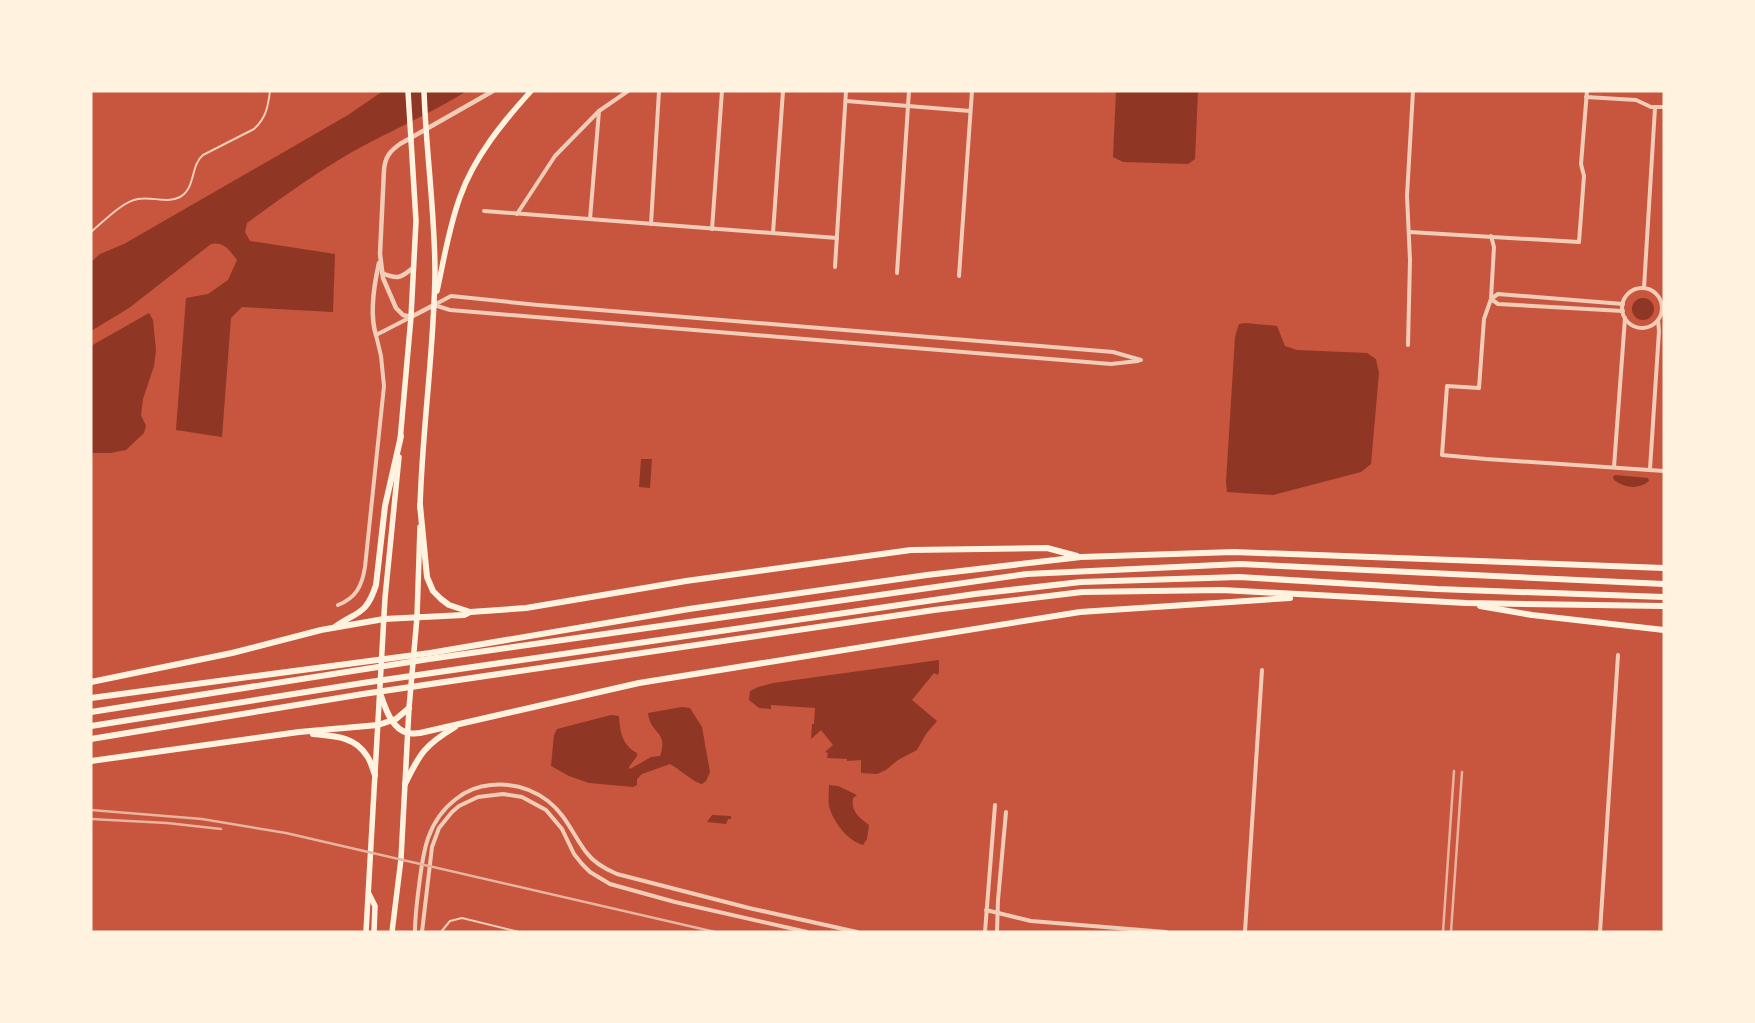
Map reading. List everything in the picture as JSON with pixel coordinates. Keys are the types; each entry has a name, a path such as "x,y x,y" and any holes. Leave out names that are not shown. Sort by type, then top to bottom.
{"highway":[{"path":"334,628 343,621 355,617 372,598 376,585 385,506 401,436"},
{"path":"420,506 427,577 431,587 445,602 470,612"},
{"path":"91,682 232,653 334,628 384,619 464,615 470,612 526,608 696,580 911,550 1047,548 1081,558"},
{"path":"91,712 364,669 689,609 927,575 1081,558 1234,552 1664,568"},
{"path":"91,698 364,662 430,656 1028,574 1240,564 1664,584"},
{"path":"91,726 428,674 975,594 1082,582 1238,577 1437,589 1664,597"},
{"path":"91,739 428,684 934,610 1082,592 1222,590 1466,603 1664,606"},
{"path":"380,693 391,721 409,734 420,733 639,683 1080,612 1318,596"},
{"path":"1628,596 1664,601"},
{"path":"1466,603 1494,610 1664,630"},
{"path":"91,761 299,732 378,725 401,716 409,708"},
{"path":"405,784 427,746 461,724"},
{"path":"299,732 338,736 350,740 360,746 368,756 375,774"}],"main road":[{"path":"366,932 384,619 414,267 416,221 408,91"},
{"path":"392,932 400,864 409,708 417,617 423,447 434,305 434,225 424,91"},
{"path":"434,305 454,214 465,185 493,139 530,91"},
{"path":"368,892 375,906 374,932"}],"street":[{"path":"338,605 354,596 364,574 383,396 383,366 373,321 375,280 380,254 384,170 387,156 400,144 493,91"},
{"path":"517,214 555,156 599,111 628,91"},
{"path":"651,224 659,91"},
{"path":"712,229 722,91"},
{"path":"774,233 783,91"},
{"path":"835,267 846,91"},
{"path":"897,273 909,91"},
{"path":"959,276 972,91"},
{"path":"1408,345 1410,260 1407,187 1413,91"},
{"path":"1409,232 1579,242 1584,176 1582,164 1586,91"},
{"path":"1586,97 1636,100 1655,108 1664,107"},
{"path":"846,101 970,111"},
{"path":"1644,288 1655,108"},
{"path":"590,219 599,111"},
{"path":"484,211 837,238"},
{"path":"1490,236 1494,247 1491,299 1484,320 1479,388 1448,386 1442,455 1664,470"},
{"path":"380,254 384,284 396,308 402,315 411,317"},
{"path":"382,273 392,277 399,277 414,267"},
{"path":"1614,467 1625,318 1623,304 1625,298 1633,290 1644,288 1654,292 1663,306 1662,315 1647,327 1640,328 1629,323 1625,318"},
{"path":"1491,299 1498,294 1623,304"},
{"path":"376,335 451,296 538,305 1113,352 1141,360 1111,364 450,310 434,305"},
{"path":"1491,299 1498,304 1623,311"},
{"path":"1650,470 1659,330 1658,320"},
{"path":"1600,932 1618,655"},
{"path":"1245,932 1262,670"},
{"path":"415,932 424,848 434,823 443,810 467,792 484,786 505,785 523,788 547,800 559,810 586,852 605,869 617,874 749,908 857,932"},
{"path":"422,932 432,847 439,828 452,812 460,806 478,797 494,794 522,797 546,810 562,829 574,854 582,864 590,872 610,884 675,902 807,932"},
{"path":"985,932 995,805"},
{"path":"997,932 1006,812"},
{"path":"986,910 1031,921 1166,932"}],"lane":[{"path":"91,232 129,201 140,198 172,200 184,194 191,184 198,160 203,155 254,129 260,124 268,108 270,91"},
{"path":"441,932 450,921 462,918 518,932"}],"shaded area":[{"path":"383,91 467,91 339,160 247,223 245,232 250,241 335,254 333,312 242,307 231,318 222,437 176,430 186,298 208,294 228,280 237,260 223,245 211,244 129,308 91,331 91,262 100,254 124,244 348,115"},
{"path":"1116,91 1198,91 1195,159 1188,164 1123,162 1113,157"},
{"path":"1643,298 1651,301 1654,309 1651,317 1643,320 1635,317 1632,309 1635,301"},
{"path":"149,313 153,320 156,350 154,366 143,399 141,415 146,426 144,433 126,450 110,453 91,453 91,346"},
{"path":"1239,324 1277,326 1285,346 1297,350 1367,353 1376,359 1379,373 1371,464 1361,472 1273,495 1227,492 1226,482 1235,337"},
{"path":"641,459 652,459 650,488 639,487"},
{"path":"1615,475 1648,478 1649,481 1640,486 1632,487 1614,480 1613,477"},
{"path":"939,660 939,673 937,675 934,673 912,700 937,721 926,734 917,750 877,774 861,773 861,760 847,761 847,759 827,758 828,753 825,752 833,745 821,730 811,739 815,708 771,705 771,709 759,708 749,700 750,691 773,683"},
{"path":"682,707 690,708 702,727 710,772 706,781 702,784 670,764 642,774 637,779 637,785 633,787 589,783 569,776 551,766 554,735 557,729 611,715 619,716 623,738 628,746 637,753 629,767 630,769 651,757 660,756 662,748 661,737 649,720 648,713"},
{"path":"829,785 838,786 857,795 853,798 853,807 859,817 869,825 867,839 863,845 847,835 834,818 829,806"},
{"path":"712,815 731,816 731,819 728,819 726,824 707,822"}],"railway":[{"path":"1443,932 1454,771"},
{"path":"1451,932 1462,772"},
{"path":"91,810 202,819 286,833 715,932"},
{"path":"91,819 167,823 221,829"}]}
